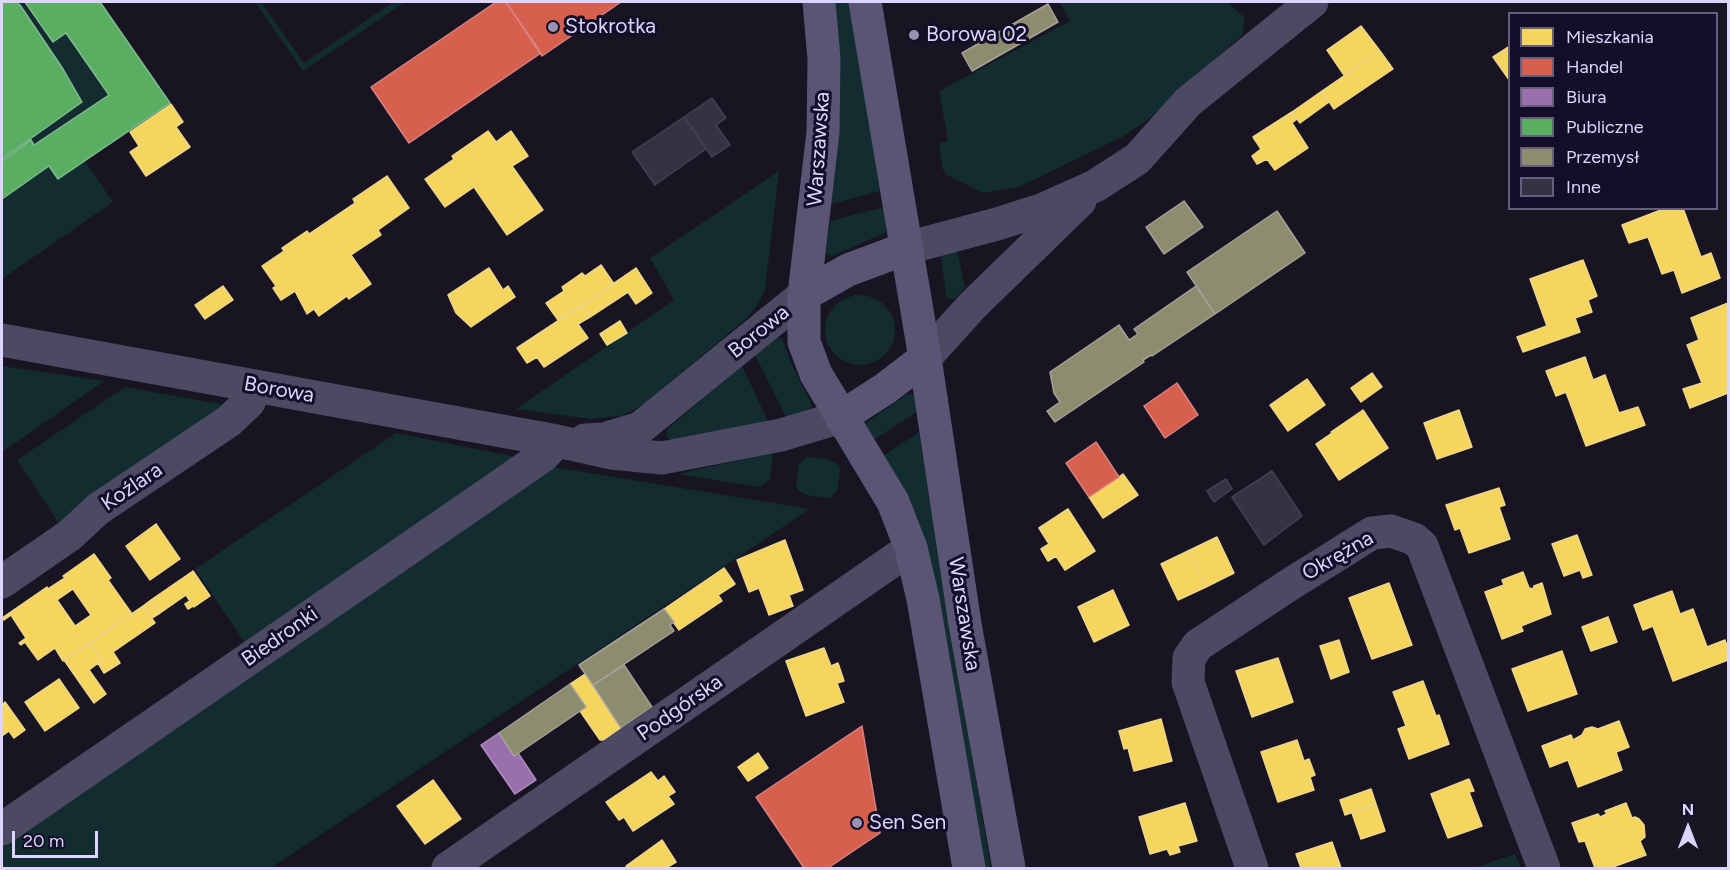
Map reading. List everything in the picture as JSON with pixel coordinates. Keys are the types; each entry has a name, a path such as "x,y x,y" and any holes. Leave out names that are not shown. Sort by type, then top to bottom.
{"main road":[{"name":"Warszawska","path":"819,2 824,59 823,132 804,296 804,342 809,359 841,417 893,502 911,548 923,599 969,868"},
{"path":"804,296 848,270 907,248 865,2"},
{"name":"Warszawska","path":"907,248 965,624 1009,868"},
{"path":"841,417 886,388 925,358"}],"street":[{"path":"907,248 1041,210 1095,186 1137,159 1188,102 1309,2"},
{"path":"925,358 973,305 1095,186"},
{"name":"Borowa","path":"557,441 604,439 640,428 804,296"},
{"name":"Borowa","path":"2,340 612,453 662,458 781,435 841,417"},
{"name":"Koźlara","path":"2,582 70,535 98,509 229,421 249,402 256,387"},
{"name":"Biedronki","path":"2,829 543,456 557,441"},
{"name":"Okrężna","path":"1252,868 1188,682 1189,658 1198,645 1298,579 1372,533 1391,531 1414,539 1422,546 1544,868"},
{"name":"Podgórska","path":"448,868 911,548"}],"green space":[{"path":"2,2 100,2 170,103 85,161 113,202 2,279"},
{"path":"255,2 261,2 304,63 393,2 405,2 303,71"},
{"path":"835,2 850,2 880,191 831,204 835,166"},
{"path":"1060,2 1228,2 1245,18 1242,35 1150,118 1124,136 1019,187 983,193 947,175 943,170 939,144 948,140 939,91 1070,21"},
{"path":"779,171 765,289 760,301 747,318 644,404 621,416 590,419 516,409 674,300 650,258"},
{"path":"884,207 887,230 885,233 832,256 826,253 830,221"},
{"path":"957,250 965,288 954,299 950,299 946,295 941,257 943,254"},
{"path":"860,295 873,298 885,305 892,317 895,330 892,343 885,355 873,362 860,365 847,362 835,355 828,343 825,330 828,317 835,305 847,298"},
{"path":"777,338 782,338 791,363 811,403 811,407 807,410 786,417 755,355"},
{"path":"2,366 104,381 2,452"},
{"path":"742,366 768,421 672,440 668,438 666,435 668,428"},
{"path":"125,387 232,406 64,531 17,460"},
{"path":"908,394 915,395 917,412 875,439 865,425"},
{"path":"919,432 991,868 983,868 933,570 912,507 884,455"},
{"path":"396,433 516,457 245,643 195,569"},
{"path":"773,453 770,479 760,487 681,473"},
{"path":"805,458 827,459 839,465 837,491 830,498 806,495 798,490 796,485 799,465"},
{"path":"553,467 810,509 271,868 2,868 2,844"},
{"path":"1515,854 1521,868 1473,868"}],"building: Mieszkania":[{"path":"1361,26 1380,51 1344,75 1327,50"},
{"path":"1508,47 1508,78 1493,57"},
{"path":"1380,51 1393,69 1334,109 1322,91"},
{"path":"1322,91 1329,102 1300,123 1292,112"},
{"path":"171,104 183,122 176,127 190,147 146,176 130,152 139,146 130,132"},
{"path":"1292,112 1297,119 1292,123 1308,148 1275,170 1267,159 1257,164 1252,156 1261,149 1253,137"},
{"path":"488,131 496,142 511,131 528,156 512,166 543,210 507,235 474,187 445,207 425,179 454,159 452,156"},
{"path":"387,176 409,208 378,230 381,235 351,255 371,284 349,299 347,296 319,316 314,309 307,314 295,291 281,300 273,288 276,286 262,266 284,251 282,248 307,231 309,234 355,203 353,199"},
{"path":"1661,210 1684,210 1701,257 1711,253 1720,278 1682,293 1674,270 1662,274 1648,237 1629,243 1622,225"},
{"path":"1583,260 1597,296 1588,300 1592,312 1575,318 1580,332 1523,352 1517,337 1547,326 1530,279"},
{"path":"601,265 614,284 558,320 546,303 564,291 562,287 582,273 585,276"},
{"path":"489,268 503,290 508,286 515,297 471,327 456,313 448,295"},
{"path":"636,268 652,293 636,304 628,292 590,317 582,305"},
{"path":"223,286 233,300 205,319 195,305"},
{"path":"1728,303 1728,393 1690,408 1683,389 1702,383 1687,345 1699,340 1691,318"},
{"path":"582,305 590,317 578,324 588,338 544,367 537,357 527,363 517,348"},
{"path":"620,321 627,333 607,345 600,334"},
{"path":"1585,357 1593,380 1605,375 1619,413 1638,407 1645,425 1586,446 1566,392 1556,396 1546,371"},
{"path":"1372,373 1382,387 1361,402 1351,388"},
{"path":"1307,379 1325,405 1288,431 1270,405"},
{"path":"1363,410 1388,448 1339,480 1316,444"},
{"path":"1459,410 1472,447 1437,459 1424,423"},
{"path":"1123,474 1138,495 1103,518 1089,497"},
{"path":"1499,488 1505,505 1499,507 1510,539 1469,553 1460,528 1455,530 1446,505"},
{"path":"1068,509 1095,551 1065,570 1056,556 1048,561 1041,549 1049,544 1039,528"},
{"path":"156,524 180,559 150,580 126,546"},
{"path":"1577,535 1592,575 1583,578 1580,570 1564,576 1552,544"},
{"path":"1217,537 1234,573 1206,587 1188,551"},
{"path":"785,540 803,590 789,595 793,606 769,615 759,588 749,592 737,560"},
{"path":"1188,551 1206,587 1178,600 1161,564"},
{"path":"94,554 111,578 108,580 132,614 63,661 55,648 38,660 25,642 21,645 19,643 26,638 11,615 4,620 2,618 47,587 48,589 65,578 63,576","holes":["73,589 91,615 75,626 57,600"]},
{"path":"724,568 735,584 718,595 722,601 679,630 664,609"},
{"path":"193,571 210,596 188,609 185,604 190,601 186,595 160,613 151,600"},
{"path":"1523,572 1529,588 1533,589 1534,586 1542,583 1551,614 1521,626 1523,631 1502,639 1485,592 1504,585 1502,580"},
{"path":"1389,583 1412,645 1372,659 1349,598"},
{"path":"1113,590 1129,625 1094,642 1078,607"},
{"path":"1672,591 1680,614 1693,609 1707,647 1725,640 1728,649 1728,660 1673,681 1653,626 1643,630 1634,605"},
{"path":"151,600 160,613 152,618 143,606"},
{"path":"143,606 155,623 113,652 120,663 104,673 98,663 102,660 90,642"},
{"path":"1608,617 1617,642 1591,651 1582,627"},
{"path":"1339,640 1349,672 1331,679 1320,646"},
{"path":"90,642 102,660 89,670 106,694 94,703 64,660"},
{"path":"824,648 831,666 838,663 844,681 837,683 844,702 806,716 786,661"},
{"path":"1562,651 1577,694 1528,711 1512,669"},
{"path":"1278,658 1293,702 1252,717 1236,671"},
{"path":"585,674 621,728 604,740 600,740 580,711 586,707 570,684"},
{"path":"59,679 79,708 45,731 25,702"},
{"path":"1423,681 1436,716 1439,715 1449,744 1409,759 1398,729 1406,726 1393,692"},
{"path":"5,702 25,730 14,738 9,731 2,736 2,705"},
{"path":"1161,719 1172,761 1134,771 1128,748 1124,749 1119,731"},
{"path":"1619,721 1629,747 1616,752 1622,770 1578,787 1568,760 1550,767 1542,746 1571,735 1573,740 1582,735 1585,729 1592,727 1598,729"},
{"path":"1297,740 1304,761 1309,759 1315,775 1310,777 1314,790 1278,802 1261,752"},
{"path":"758,753 768,768 748,781 738,767"},
{"path":"651,772 658,781 664,776 675,792 668,796 674,804 633,831 624,817 619,820 606,802"},
{"path":"1469,779 1474,791 1469,792 1482,826 1448,838 1431,794"},
{"path":"433,780 461,819 425,844 397,806"},
{"path":"1371,789 1376,804 1345,815 1340,800"},
{"path":"1185,803 1197,841 1178,846 1180,852 1170,855 1167,849 1150,854 1139,817"},
{"path":"1626,803 1632,818 1639,819 1644,825 1645,837 1640,841 1646,855 1610,868 1595,868 1585,841 1579,842 1572,823 1598,814 1600,817 1607,814 1605,811"},
{"path":"1376,804 1385,831 1361,839 1352,813"},
{"path":"662,840 676,862 666,868 627,868 626,866"},
{"path":"1332,842 1341,868 1301,868 1296,854"}],"building: Handel":[{"path":"496,2 506,2 541,53 409,143 371,87"},
{"name":"Stokrotka","path":"506,2 621,2 542,56"},
{"path":"1177,383 1198,415 1165,438 1144,406"},
{"path":"1096,442 1119,477 1089,497 1066,463"},
{"path":"862,726 880,833 828,868 804,868 756,797"}],"building: Biura":[{"path":"499,733 514,756 518,753 536,780 515,794 481,745"}],"building: Publiczne":[{"path":"2,2 16,2 20,5 82,102 2,159"},
{"path":"25,2 100,2 170,103 58,179 49,166 2,199 2,161 31,140 34,145 109,95 66,33 53,42"}],"building: Przemysł":[{"path":"1048,4 1058,22 972,71 962,53"},
{"path":"1184,201 1203,227 1164,254 1146,227"},
{"path":"1277,211 1305,253 1215,314 1187,272"},
{"path":"1196,286 1215,314 1143,360 1144,362 1055,422 1047,411 1060,402 1054,393 1050,372 1119,325 1129,340 1138,334 1134,329"},
{"path":"664,609 674,622 670,625 674,631 593,685 579,665"},
{"path":"624,665 652,707 621,728 593,685"},
{"path":"570,684 586,707 514,756 499,733"}],"building: Inne":[{"path":"712,98 726,118 716,125 730,145 712,157 684,117"},
{"path":"684,117 706,149 655,185 632,152"},
{"path":"1272,471 1302,516 1264,545 1232,497"},
{"path":"1226,479 1232,489 1214,502 1207,491"}],"place":[{"name":"Stokrotka","path":"553,27"},
{"name":"Borowa 02","path":"914,35"},
{"name":"Sen Sen","path":"857,823"}]}
